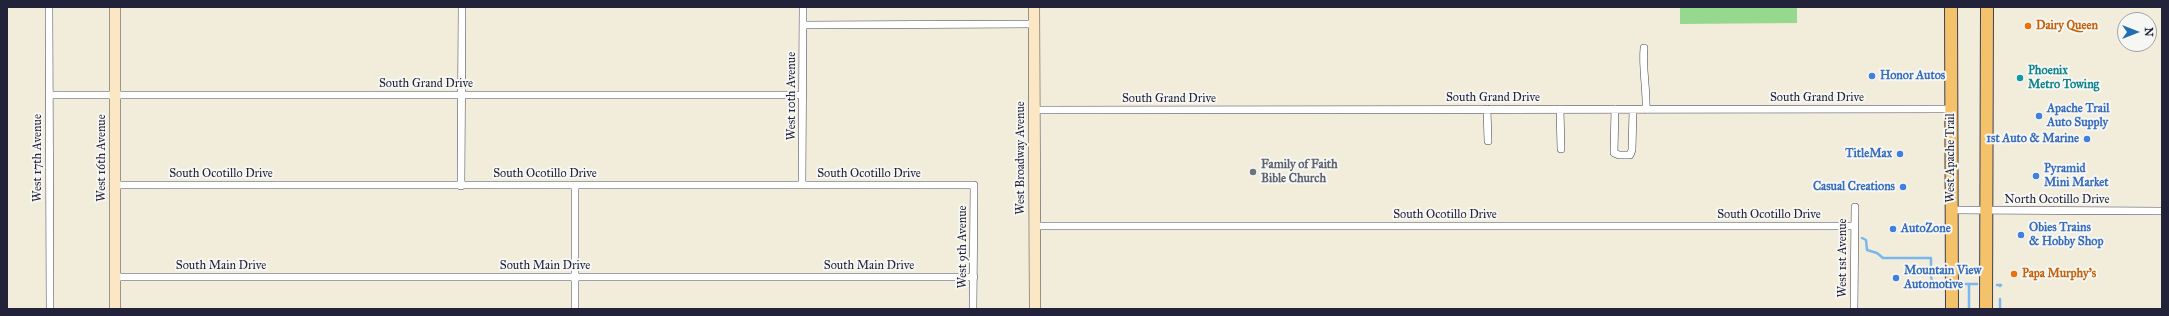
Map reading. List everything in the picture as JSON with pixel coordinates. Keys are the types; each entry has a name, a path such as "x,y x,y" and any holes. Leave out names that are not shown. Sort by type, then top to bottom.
{"main road":[{"name":"West Apache Trail","path":"1952,7 1952,309"},
{"path":"1986,309 1987,7"}],"street":[{"name":"West 17th Avenue","path":"49,7 50,309"},
{"name":"West 16th Avenue","path":"115,7 115,309"},
{"path":"461,186 462,7"},
{"name":"West 10th Avenue","path":"802,185 803,7"},
{"name":"West Broadway Avenue","path":"1034,7 1035,309"},
{"path":"803,24 1034,24"},
{"path":"1644,48 1643,60 1646,110"},
{"name":"South Grand Drive","path":"49,95 803,95"},
{"path":"1560,109 1561,149"},
{"path":"1615,109 1614,153 1619,156 1630,155 1632,150 1633,110"},
{"name":"South Grand Drive","path":"1034,110 1951,109"},
{"path":"1487,110 1488,141"},
{"name":"South Ocotillo Drive","path":"115,185 974,185"},
{"path":"575,185 575,309"},
{"name":"West 9th Avenue","path":"974,185 974,309"},
{"name":"West 1st Avenue","path":"1854,309 1855,207"},
{"name":"North Ocotillo Drive","path":"1952,210 2162,211"},
{"name":"South Ocotillo Drive","path":"1035,226 1854,226"},
{"name":"South Main Drive","path":"115,277 974,277"}],"green space":[{"path":"1680,7 1797,7 1797,23 1680,24"}],"waterway":[{"path":"1862,238 1866,240 1867,250 1877,253 1883,258 1931,258 1931,268"},
{"path":"1931,277 1933,284 1942,284"},
{"path":"1962,284 1977,284"},
{"path":"1969,284 1969,309"},
{"path":"1997,285 2001,285 2000,286"},
{"path":"2000,299 2000,309"}],"place":[{"name":"Dairy Queen","path":"2028,26"},
{"name":"Honor Autos","path":"1872,76"},
{"name":"Phoenix Metro Towing","path":"2020,78"},
{"name":"Apache Trail Auto Supply","path":"2039,116"},
{"name":"1st Auto & Marine","path":"2087,139"},
{"name":"TitleMax","path":"1900,154"},
{"name":"Family of Faith Bible Church","path":"1253,172"},
{"name":"Pyramid Mini Market","path":"2036,176"},
{"name":"Casual Creations","path":"1903,187"},
{"name":"AutoZone","path":"1893,229"},
{"name":"Obies Trains & Hobby Shop","path":"2021,235"},
{"name":"Papa Murphy's","path":"2014,274"},
{"name":"Mountain View Automotive","path":"1896,278"}]}
